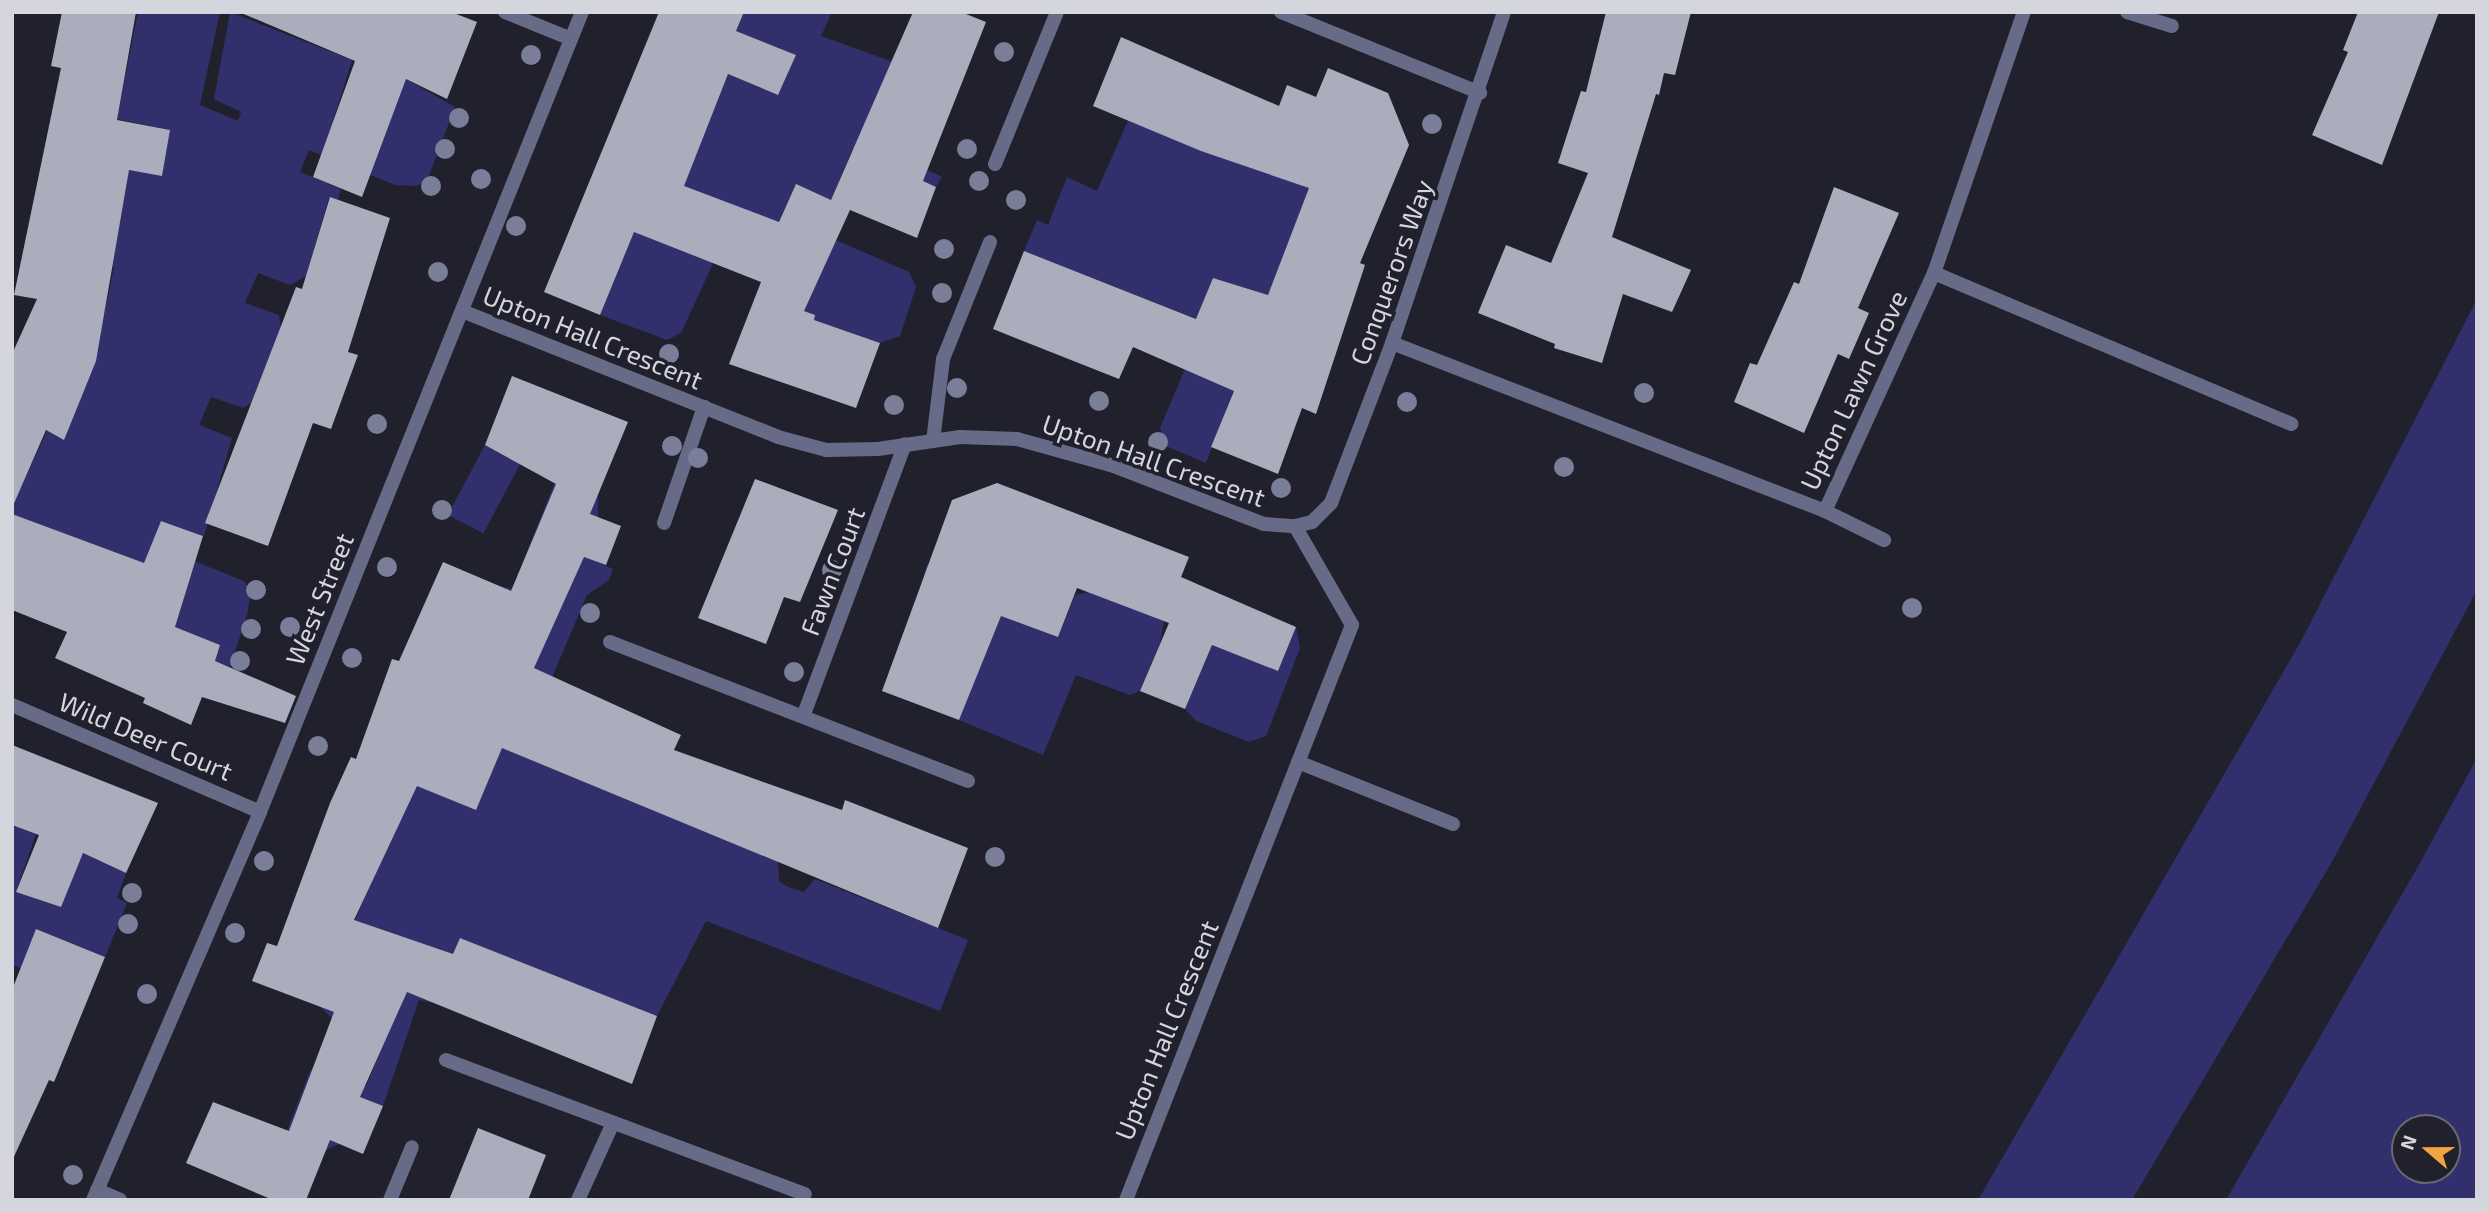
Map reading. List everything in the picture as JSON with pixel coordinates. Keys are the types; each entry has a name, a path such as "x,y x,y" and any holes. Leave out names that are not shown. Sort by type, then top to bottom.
{"street":[{"path":"505,12 571,39"},
{"name":"West Street","path":"95,1195 260,812 582,12"},
{"path":"995,164 1057,12"},
{"name":"Conquerors Way","path":"1295,526 1312,522 1331,503 1392,343 1480,93 1504,12"},
{"name":"Upton Lawn Grove","path":"1392,343 1825,511 1934,273 2024,12"},
{"path":"2127,12 2172,26"},
{"path":"1287,13 1480,93"},
{"path":"933,441 933,412 943,359 990,242"},
{"path":"1934,273 2291,424"},
{"name":"Upton Hall Crescent","path":"462,311 778,437 826,450 905,444 960,436 1017,439 1111,466 1264,524 1295,526 1352,625 1126,1200"},
{"path":"664,523 704,407"},
{"name":"Fawn Court","path":"804,714 905,444"},
{"path":"1825,511 1884,540"},
{"path":"610,642 804,714 968,781"},
{"name":"Wild Deer Court","path":"12,705 260,812"},
{"path":"1298,762 1452,824"},
{"path":"446,1060 805,1194"},
{"path":"578,1200 613,1122"},
{"path":"390,1200 412,1147"},
{"path":"95,1195 120,1200"}],"shaded area":[{"path":"138,12 220,12 200,105 238,121 241,112 214,99 230,12 352,60 333,121 382,143 404,78 455,107 427,181 416,186 395,185 309,150 300,172 341,189 338,200 329,198 306,276 290,285 258,273 245,303 279,315 281,329 255,401 243,408 211,397 199,425 232,438 204,536 162,521 152,544 244,581 251,592 247,615 230,667 215,661 220,645 175,627 191,573 133,609 12,520 12,478 23,482 47,431 64,439 94,364 114,267 97,264 114,248 127,183 115,168 162,175 170,130 117,119"},
{"path":"744,12 832,12 821,36 893,62 927,170 942,177 936,187 852,150 831,200 796,185 781,216 909,272 916,287 900,336 880,343 832,326 821,358 802,350 815,315 757,293 765,275 716,257 681,333 667,340 600,315 635,227 670,183 728,74 778,95 796,55 736,32"},
{"path":"1270,102 1279,106 1266,141 1353,144 1268,295 1213,278 1203,303 1232,379 1302,408 1299,418 1233,392 1206,463 1166,446 1160,428 1205,322 1024,251 1037,220 1048,225 1067,177 1097,191 1128,121 1243,165"},
{"path":"2477,299 2477,590 2333,860 2132,1200 1978,1200 2300,643"},
{"path":"485,445 520,464 483,534 448,515"},
{"path":"557,477 598,496 598,517 584,556 613,569 609,580 587,595 545,694 650,809 778,861 779,881 788,887 804,892 815,879 968,940 940,1011 706,921 657,1016 460,938 434,1003 419,1000 383,1106 358,1097 339,1144 326,1150 286,1133 310,1071 313,1068 366,1086 386,1038 332,1018 320,1007 376,869 417,785 476,809 496,762 447,743 498,586 512,589"},
{"path":"927,564 973,582 1058,637 1075,595 1089,592 1164,621 1160,643 1140,691 1130,695 1076,675 1043,755 959,720 991,638 916,605"},
{"path":"1296,627 1300,648 1266,736 1249,742 1196,721 1185,709 1212,645 1278,671"},
{"path":"2477,758 2477,1200 2226,1200 2420,863"},
{"path":"12,825 36,834 16,892 61,907 82,853 126,873 117,898 127,903 105,957 36,929 21,968 12,965"}],"building":[{"path":"62,12 136,12 117,120 170,130 162,176 129,170 96,361 64,440 46,430 12,508 12,354 37,299 14,295 61,68 51,66"},
{"path":"239,12 451,12 477,22 447,99 406,79 362,197 313,177 355,61"},
{"path":"659,12 744,12 736,31 796,55 778,95 728,74 684,186 779,222 796,184 831,200 913,12 961,12 986,22 923,181 936,187 917,238 850,210 804,311 815,315 814,320 880,343 856,408 729,364 761,282 634,232 600,315 544,292"},
{"path":"1606,12 1691,12 1675,75 1664,73 1659,95 1656,94 1612,237 1691,270 1672,312 1623,294 1602,363 1554,348 1555,344 1478,313 1506,245 1551,263 1588,173 1558,163 1581,91 1586,92"},
{"path":"2358,12 2439,12 2382,165 2312,135 2348,52 2343,50"},
{"path":"1121,37 1279,106 1287,85 1316,97 1328,68 1388,93 1409,145 1360,263 1365,265 1316,414 1302,408 1278,474 1211,447 1234,391 1133,347 1119,379 993,329 1024,251 1196,319 1213,278 1268,295 1309,188 1201,151 1093,106"},
{"path":"1834,187 1899,213 1858,308 1869,313 1849,359 1838,354 1804,433 1734,402 1750,363 1757,365 1794,282 1799,284"},
{"path":"330,197 390,218 348,352 358,355 331,429 313,423 268,546 205,523 296,287 302,289"},
{"path":"512,376 628,422 590,514 621,526 606,565 584,557 534,668 681,735 674,750 842,810 845,800 968,848 938,928 502,748 476,810 417,786 354,920 453,954 460,938 657,1016 632,1084 407,992 360,1097 383,1106 363,1154 330,1140 306,1200 273,1200 186,1163 213,1102 289,1131 334,1012 252,981 267,943 277,946 330,803 351,757 356,759 392,659 399,661 443,562 511,591 556,484 485,445"},
{"path":"755,479 838,510 800,602 784,597 766,644 698,618"},
{"path":"997,483 1189,557 1181,577 1296,627 1278,671 1212,645 1185,709 1140,691 1169,623 1077,588 1058,637 1001,616 959,720 882,691 952,500"},
{"path":"12,514 144,563 161,521 203,536 175,627 220,645 215,661 296,696 285,723 202,697 191,725 143,703 145,698 55,658 67,632 12,610"},
{"path":"12,745 158,803 126,873 83,853 61,907 16,892 39,835 12,825"},
{"path":"36,929 105,957 54,1082 49,1080 12,1161 12,990"},
{"path":"478,1128 546,1155 528,1200 449,1200"}]}
